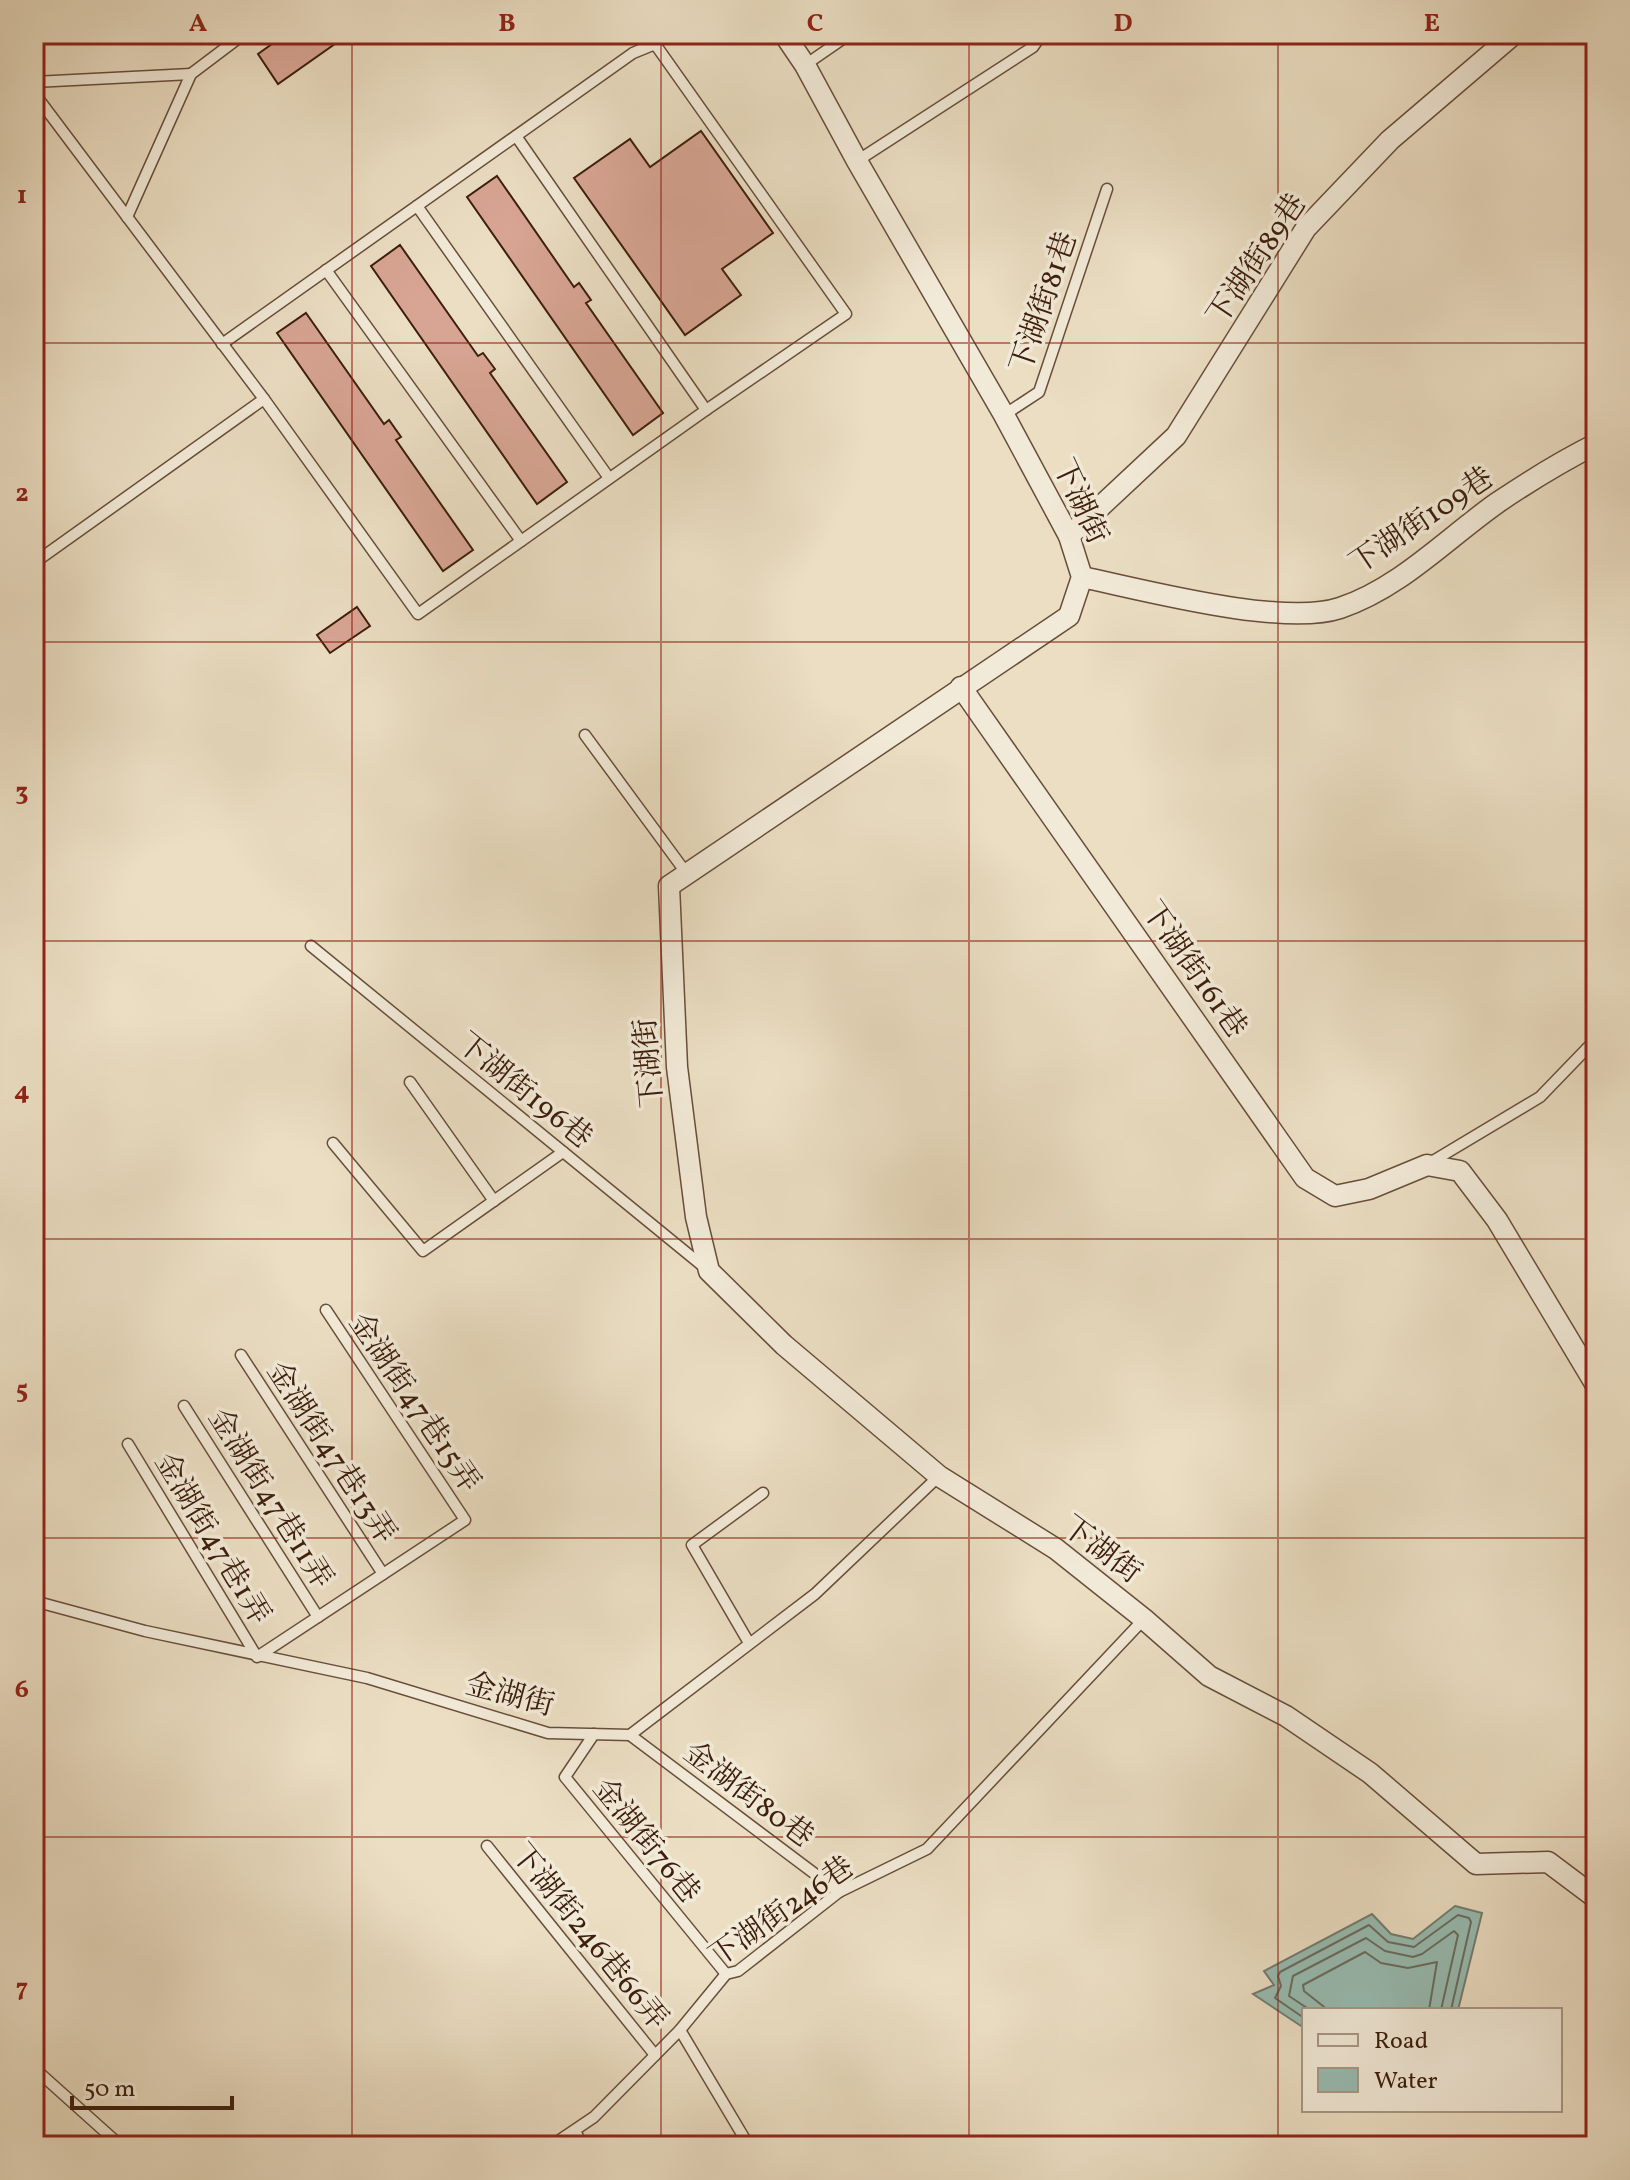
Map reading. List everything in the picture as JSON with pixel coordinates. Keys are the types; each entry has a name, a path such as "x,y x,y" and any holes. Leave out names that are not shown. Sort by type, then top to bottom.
{"street":[{"name":"下湖街","path":"784,34 805,65 1004,415 1069,536 1082,577 1069,616 669,886 677,1067 696,1217 709,1271 784,1345 939,1476 1056,1549 1209,1676 1286,1716 1370,1773 1476,1864 1548,1862 1596,1898"},
{"name":"下湖街89巷","path":"1069,536 1176,436 1306,228 1390,140 1514,34"},
{"name":"下湖街109巷","path":"1082,577 1214,604 1291,614 1339,609 1393,582 1497,503 1596,444"},
{"name":"下湖街161巷","path":"961,687 1305,1178 1335,1196 1369,1189 1427,1165"},
{"path":"1427,1165 1460,1171 1488,1208 1596,1385"}],"lane":[{"path":"127,217 191,74 244,34"},
{"path":"805,65 850,34"},
{"path":"857,161 1033,47 1042,34"},
{"path":"34,93 222,344 264,399 418,614 846,314 655,44 633,53 222,344"},
{"path":"34,82 191,74"},
{"path":"516,136 706,410"},
{"name":"下湖街81巷","path":"1004,415 1039,392 1107,189"},
{"path":"417,206 609,478"},
{"path":"326,270 521,541"},
{"path":"34,563 264,399"},
{"path":"585,735 687,874"},
{"name":"下湖街196巷","path":"311,946 709,1271"},
{"path":"1427,1165 1540,1097 1596,1039"},
{"path":"410,1082 494,1201"},
{"path":"333,1143 423,1251 563,1152"},
{"name":"金湖街47巷15弄","path":"326,1310 465,1520 383,1574"},
{"name":"金湖街47巷13弄","path":"241,1355 383,1574"},
{"name":"金湖街47巷11弄","path":"184,1406 318,1617"},
{"name":"金湖街47巷1弄","path":"128,1444 257,1657"},
{"path":"630,1735 815,1594 939,1476"},
{"path":"749,1643 692,1545 763,1493"},
{"path":"257,1657 383,1574"},
{"name":"金湖街","path":"34,1601 257,1657 367,1678 548,1733 630,1735"},
{"name":"下湖街246巷","path":"551,2146 594,2117 680,2030 726,1974 738,1971 839,1892 927,1849 1144,1619"},
{"name":"金湖街76巷","path":"594,1734 565,1777 726,1974"},
{"name":"金湖街80巷","path":"630,1735 839,1892"},
{"name":"下湖街246巷66弄","path":"487,1846 655,2055"},
{"path":"680,2030 749,2146"},
{"path":"34,2068 121,2146"},
{"path":"575,2131 583,2146"}],"water":[{"path":"1455,1906 1482,1913 1458,2008 1302,2008 1302,2027 1253,1994 1274,1985 1264,1971 1372,1914 1391,1934 1413,1939"}],"building":[{"path":"286,34 349,34 278,84 258,54"},
{"path":"701,131 773,233 722,269 741,295 685,335 574,178 630,139 650,167"},
{"path":"497,176 574,287 579,283 591,300 586,303 663,413 633,435 467,197"},
{"path":"400,245 478,356 483,353 495,369 490,373 567,482 537,504 371,266"},
{"path":"306,313 384,424 389,420 401,437 396,440 473,550 443,571 277,333"},
{"path":"357,607 370,626 330,653 317,635"}]}
